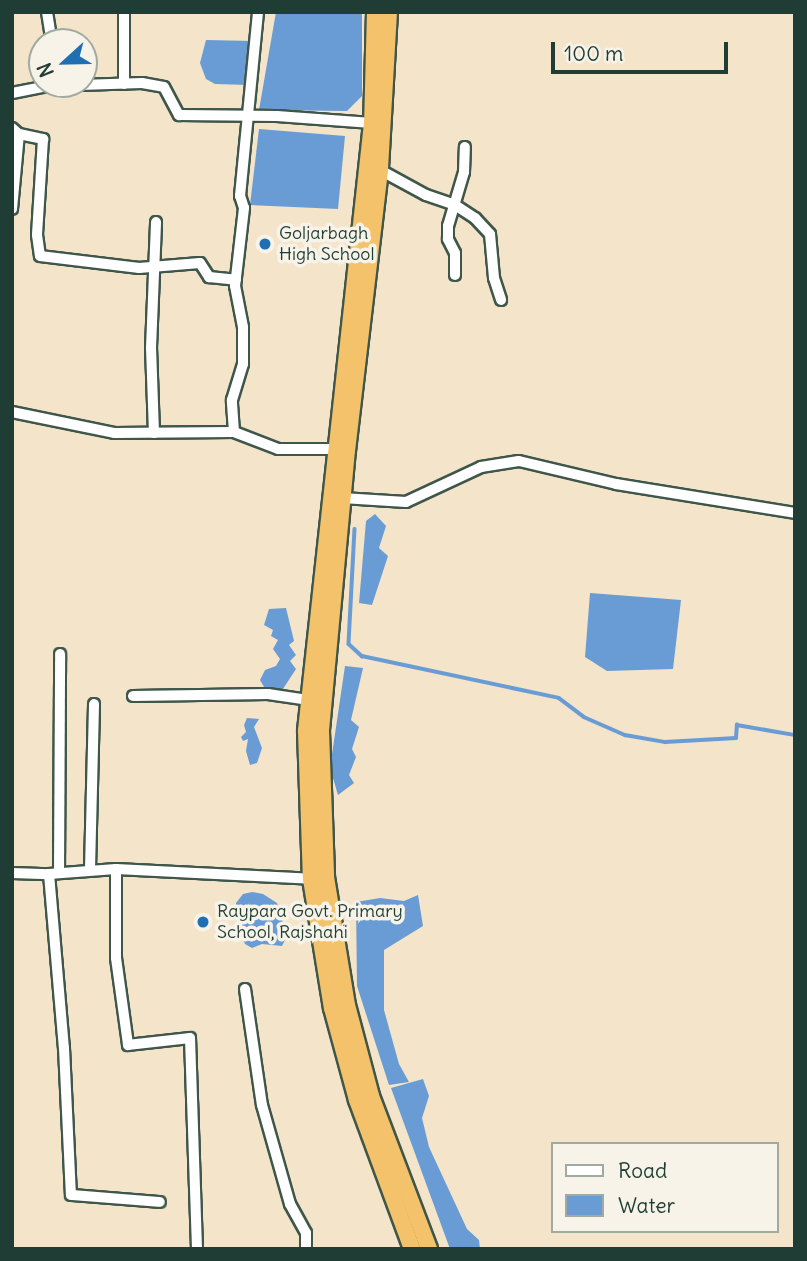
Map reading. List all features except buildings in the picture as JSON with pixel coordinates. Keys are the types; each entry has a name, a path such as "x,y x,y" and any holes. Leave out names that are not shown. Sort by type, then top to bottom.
{"highway":[{"path":"375,12 372,123 306,731 312,879 332,1008 356,1100 412,1249"},
{"path":"389,12 380,170 342,498 321,731 326,877 347,1005 371,1096 429,1249"}],"street":[{"path":"124,12 124,84"},
{"path":"234,432 232,400 243,364 243,327 236,280 244,208 240,196 258,12"},
{"path":"98,84 164,87 179,114 249,118 277,116 372,123"},
{"path":"12,209 16,131 43,139 37,235 40,256 139,268 200,263 209,277 236,280"},
{"path":"455,275 455,253 448,239 448,226 464,172 465,147"},
{"path":"380,170 426,195 455,205 475,218 490,234 494,278 501,300"},
{"path":"154,433 152,348 156,222"},
{"path":"12,412 114,433 234,432 278,449 336,449"},
{"path":"342,498 406,502 481,467 519,461 616,484 795,513"},
{"path":"60,654 54,873 71,1195 160,1202"},
{"path":"133,696 268,694 308,700"},
{"path":"90,869 94,704"},
{"path":"12,873 116,869 312,879"},
{"path":"116,869 116,958 128,1045 190,1038 197,1249"},
{"path":"245,989 262,1105 290,1203 306,1233 306,1249"}],"water":[{"path":"276,12 362,12 362,96 347,111 259,110"},
{"path":"206,40 253,41 249,85 215,84 206,79 200,63"},
{"path":"259,129 345,136 338,209 250,205"},
{"path":"375,514 386,526 379,548 388,556 372,605 359,603 366,521"},
{"path":"590,593 681,600 673,669 607,671 585,657"},
{"path":"286,608 294,641 289,645 296,655 290,661 296,669 281,692 267,692 260,680 265,670 276,666 280,659 273,649 278,640 271,636 273,630 264,625 269,609"},
{"path":"345,666 363,668 351,720 359,727 352,749 356,757 349,775 354,783 338,795 330,768"},
{"path":"247,718 259,719 254,727 262,748 257,763 250,765 246,751 248,739 243,741 241,737 246,732 244,725"},
{"path":"243,894 263,894 277,903 287,936 282,946 262,944 252,948 245,944 237,925 236,903"},
{"path":"418,895 423,926 384,950 384,1010 399,1064 409,1082 389,1085 357,986 356,902 380,898 404,901"},
{"path":"423,1079 429,1096 422,1118 429,1147 467,1229 479,1240 480,1249 450,1249 391,1088"}],"waterway":[{"path":"355,529 349,644 362,656 559,698 584,717 625,735 665,742 736,738 737,725 795,735"}],"place":[{"name":"Goljarbagh High School","path":"265,244"},
{"name":"Raypara Govt. Primary School, Rajshahi","path":"203,922"}]}
